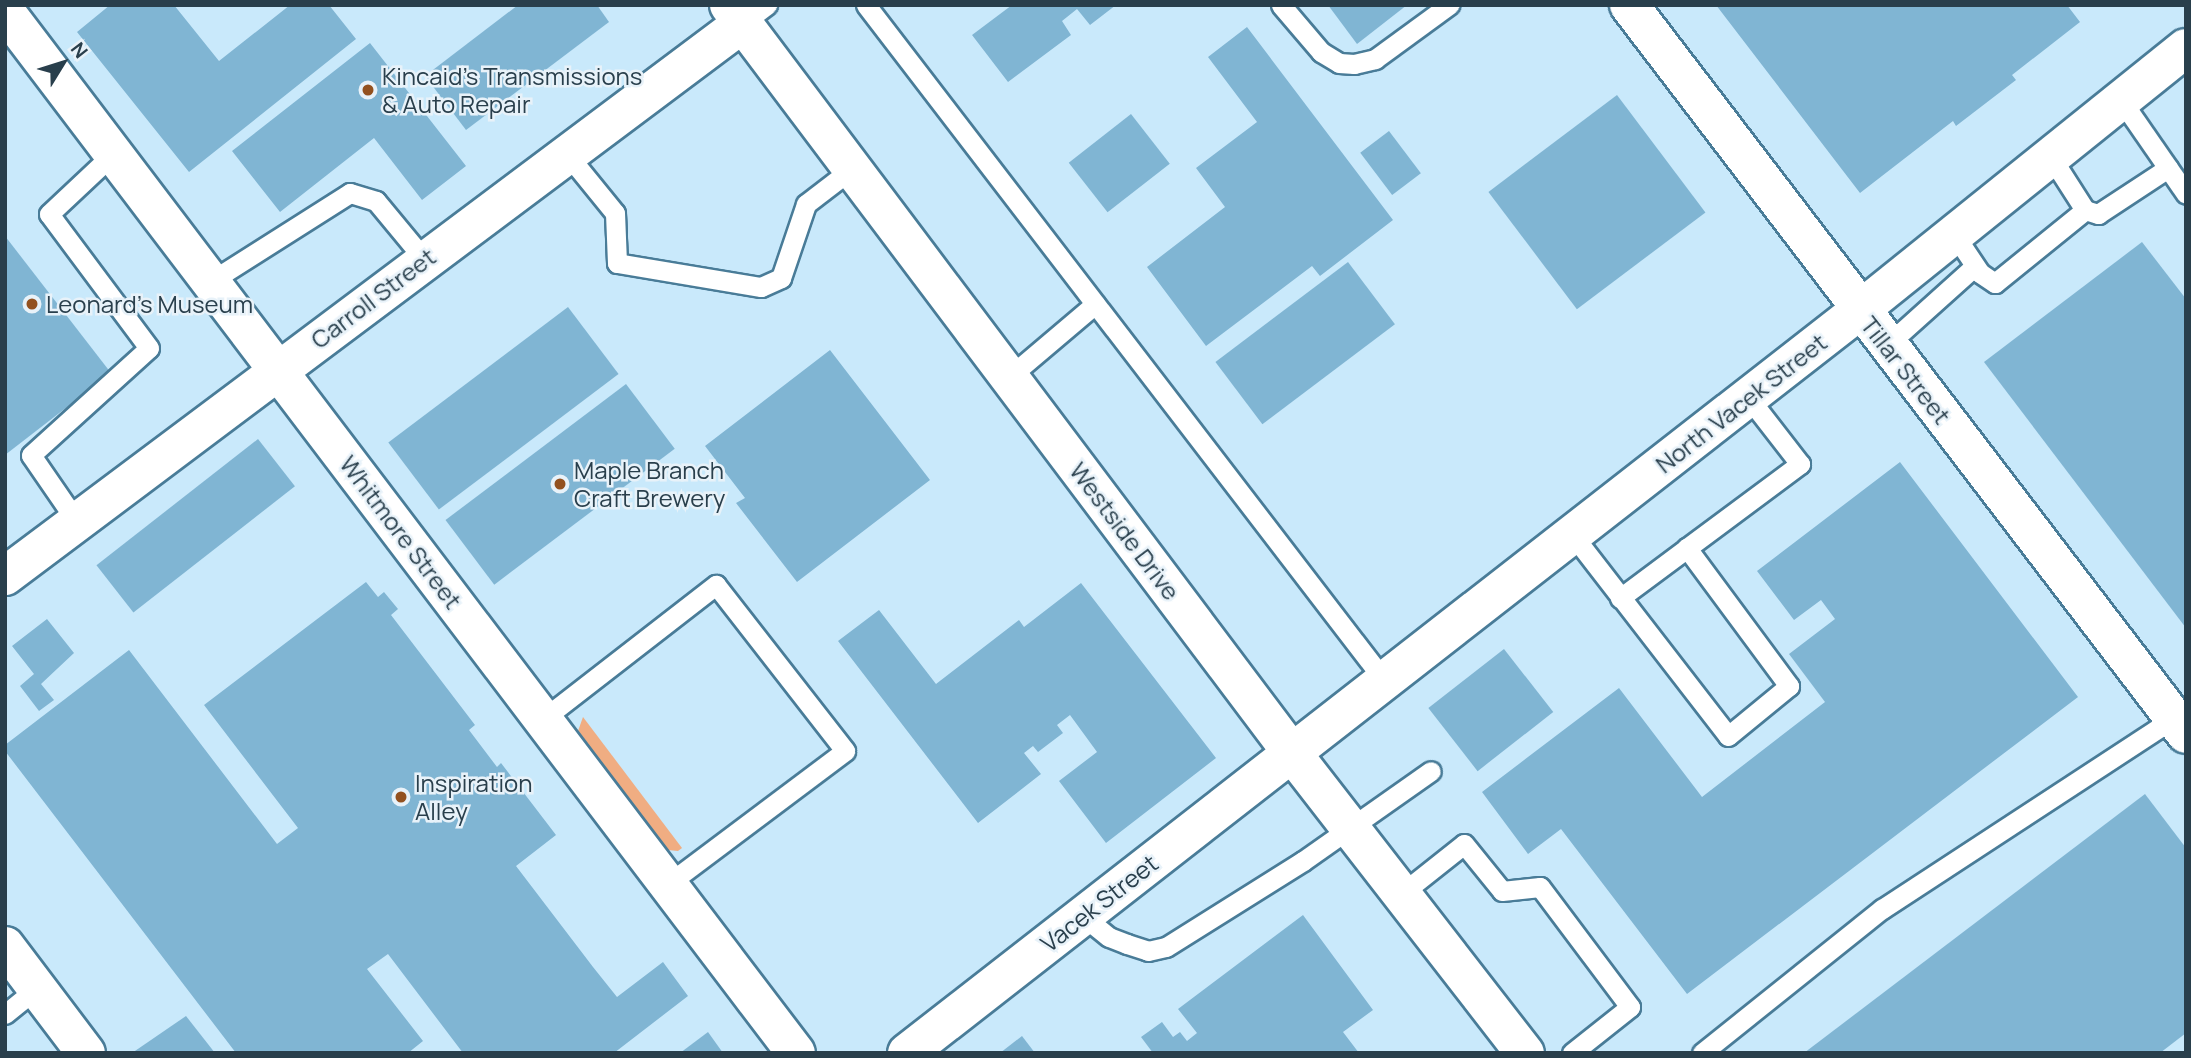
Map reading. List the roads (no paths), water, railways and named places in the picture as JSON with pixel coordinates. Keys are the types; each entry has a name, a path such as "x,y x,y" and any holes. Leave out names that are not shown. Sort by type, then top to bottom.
{"street":[{"name":"Tillar Street","path":"1629,5 2180,726"},
{"name":"Whitmore Street","path":"5,11 208,283 796,1053"},
{"name":"Carroll Street","path":"5,576 276,369 567,154 746,11"},
{"name":"Westside Drive","path":"746,11 853,168 1009,377 1350,829 1525,1053"},
{"name":"North Vacek Street","path":"1292,753 1860,310 2186,48"},
{"name":"Vacek Street","path":"907,1053 1292,753"},
{"path":"5,946 86,1053"}],"lane":[{"path":"866,5 1384,680"},
{"path":"1281,5 1321,52 1339,63 1354,64 1375,60 1449,5"},
{"path":"2121,100 2186,194"},
{"path":"77,522 31,455 148,354 147,342 48,214 113,154"},
{"path":"567,154 615,213 617,263 761,286 781,278 806,204 853,168"},
{"path":"2051,157 2085,210 2098,214 2168,168"},
{"path":"208,283 350,193 376,201 424,259"},
{"path":"1954,234 1975,266 1995,283 2085,210"},
{"path":"1887,345 1975,266"},
{"path":"1009,377 1095,304"},
{"path":"1619,598 1800,464 1748,397"},
{"path":"1572,534 1728,736 1789,686 1687,548"},
{"path":"543,719 716,585 845,751 668,884"},
{"path":"1702,1053 1882,909 2180,726"},
{"path":"1083,916 1110,937 1127,944 1148,951 1166,947 1303,861 1431,771"},
{"path":"1401,894 1464,844 1502,891 1540,887 1630,1007 1572,1053"},
{"path":"5,1014 37,988"}],"place":[{"name":"Kincaid's Transmissions & Auto Repair","path":"368,90"},
{"name":"Leonard's Museum","path":"32,304"},
{"name":"Maple Branch Craft Brewery","path":"560,484"},
{"name":"Inspiration Alley","path":"401,797"}]}
